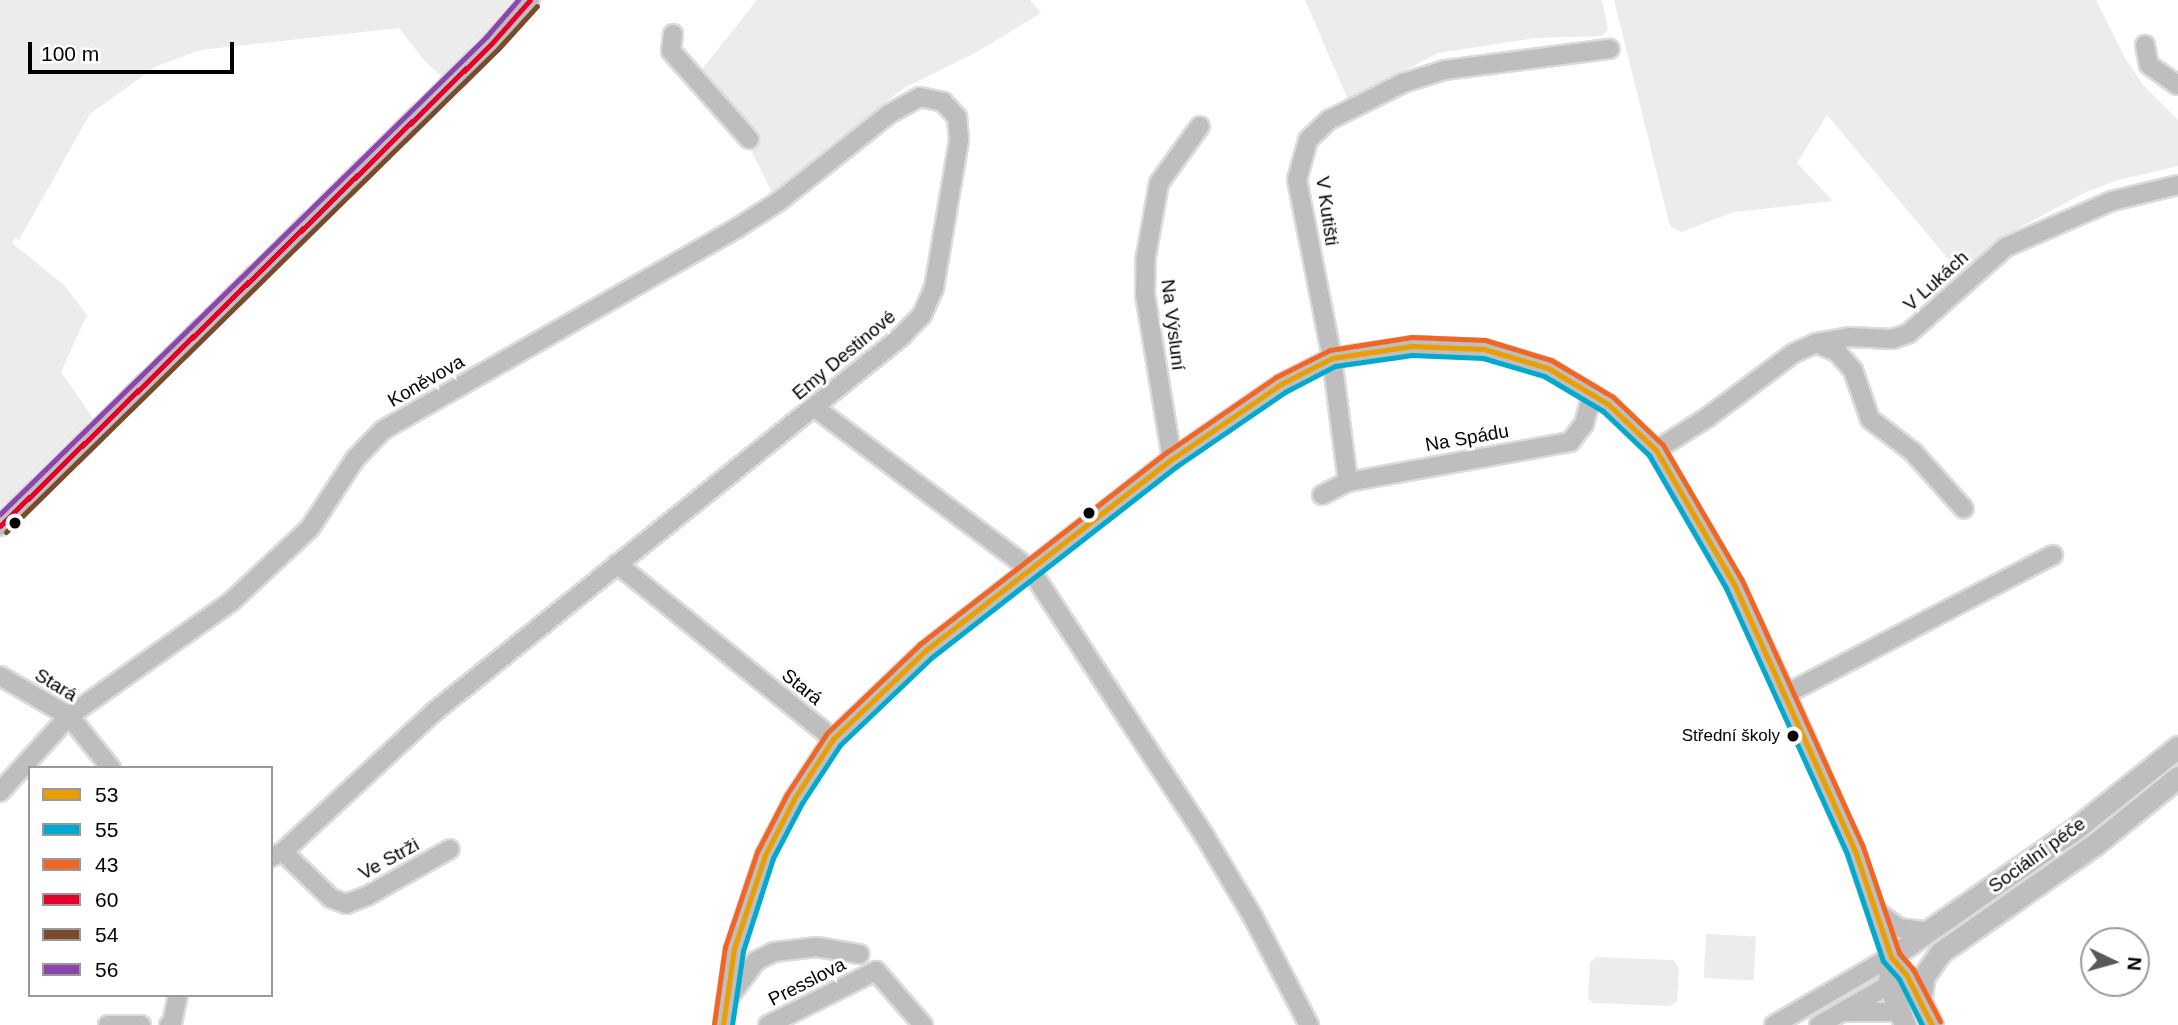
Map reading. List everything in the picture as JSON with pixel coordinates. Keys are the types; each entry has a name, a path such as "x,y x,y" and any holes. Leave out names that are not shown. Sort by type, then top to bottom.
{"main road":[{"name":"Sociální péče","path":"1891,957 2074,830 2178,747"},
{"name":"Sociální péče","path":"1941,953 2094,845 2178,777"},
{"path":"1932,1025 1920,1000 1924,976 1941,953"},
{"path":"1891,957 1898,979 1901,1018"}],"street":[{"path":"0,526 492,43 530,0"},
{"path":"673,34 671,51 749,139"},
{"path":"2145,45 2149,65 2178,85"},
{"name":"V Kutišti","path":"1348,482 1332,358 1297,180 1308,140 1329,120 1403,83 1445,70 1610,49"},
{"name":"Koněvova","path":"0,792 69,716 232,601 310,528 355,459 383,430 741,226 778,202 889,114 920,97 943,103"},
{"name":"Emy Destinové","path":"617,564 902,336 922,315 934,288 959,140 957,117 943,103"},
{"name":"Na Výsluní","path":"1172,459 1145,295 1146,256 1159,183 1200,125"},
{"name":"V Lukách","path":"1656,450 1708,418 1794,353 1816,343 1850,337 1892,339 1909,333 2006,247 2112,201 2178,186"},
{"path":"1816,343 1838,353 1853,370 1870,418 1913,452 1964,509"},
{"path":"723,1025 734,949 765,855 794,799 833,739 925,651 1172,459 1281,384 1332,358 1412,346 1484,349 1548,368 1608,404 1656,450 1728,573 1786,694 1852,844 1891,957 1774,1025"},
{"name":"Na Spádu","path":"1322,495 1348,482 1570,442 1584,424 1592,394"},
{"path":"814,407 1030,569 1204,835 1253,917 1309,1025"},
{"path":"1786,694 2053,555"},
{"path":"277,854 433,712 617,564"},
{"name":"Stará","path":"617,564 833,739"},
{"name":"Stará","path":"0,676 69,716 109,766"},
{"name":"Ve Strži","path":"277,854 331,898 346,904 367,896 450,849"},
{"path":"1877,912 1899,929 1930,932"},
{"path":"1860,976 1875,946 1877,912"},
{"name":"Presslova","path":"727,1000 756,961 774,953 817,947 859,954"},
{"name":"Sociální péče","path":"1819,1025 1941,953"},
{"name":"Presslova","path":"768,1025 876,971 923,1025"},
{"path":"1898,979 1920,1000"},
{"path":"169,1025 177,997"},
{"path":"1840,1014 1861,1010 1901,1018"},
{"path":"108,1025 141,1025"}],"shaded area":[{"path":"0,0 530,0 450,85 422,58 399,28 200,50 155,67 90,114 19,240 15,238 12,243 65,286 87,315 61,372 100,428 0,526"},
{"path":"757,0 1030,0 1041,13 975,53 904,88 772,192 745,139 692,82"},
{"path":"1305,0 1602,0 1608,30 1602,36 1535,38 1438,53 1348,100"},
{"path":"1614,0 2096,0 2124,56 2143,85 2178,120 2178,166 2118,180 2084,193 2017,229 1961,274 1827,115 1797,163 1833,201 1734,212 1681,232 1670,226"},
{"path":"1706,934 1756,937 1754,981 1704,978"},
{"path":"1596,957 1673,960 1679,968 1677,1001 1670,1006 1593,1003 1588,998 1590,963"}],"transit line":[{"name":"56","path":"0,514 486,37 518,0"},
{"name":"60","path":"0,526 492,43 530,0"},
{"name":"54","path":"6,532 498,49 537,6"},
{"name":"43","path":"714,1024 725,947 757,852 787,794 827,733 920,644 1167,452 1276,377 1330,350 1412,337 1485,340 1551,360 1613,397 1663,445 1742,580 1863,847 1899,953 1913,969 1940,1021"},
{"name":"53","path":"723,1025 734,949 765,855 794,799 833,739 925,651 1172,459 1281,384 1332,358 1412,346 1484,349 1548,368 1608,404 1656,450 1734,584 1855,851 1891,957 1906,974 1932,1025"},
{"name":"55","path":"732,1025 743,951 773,858 802,803 840,745 931,658 1177,466 1285,392 1335,366 1412,355 1483,358 1544,376 1603,411 1649,455 1726,588 1847,854 1883,961 1899,979 1922,1025"}],"place":[{"name":"Střední školy","path":"1793,736"}]}
